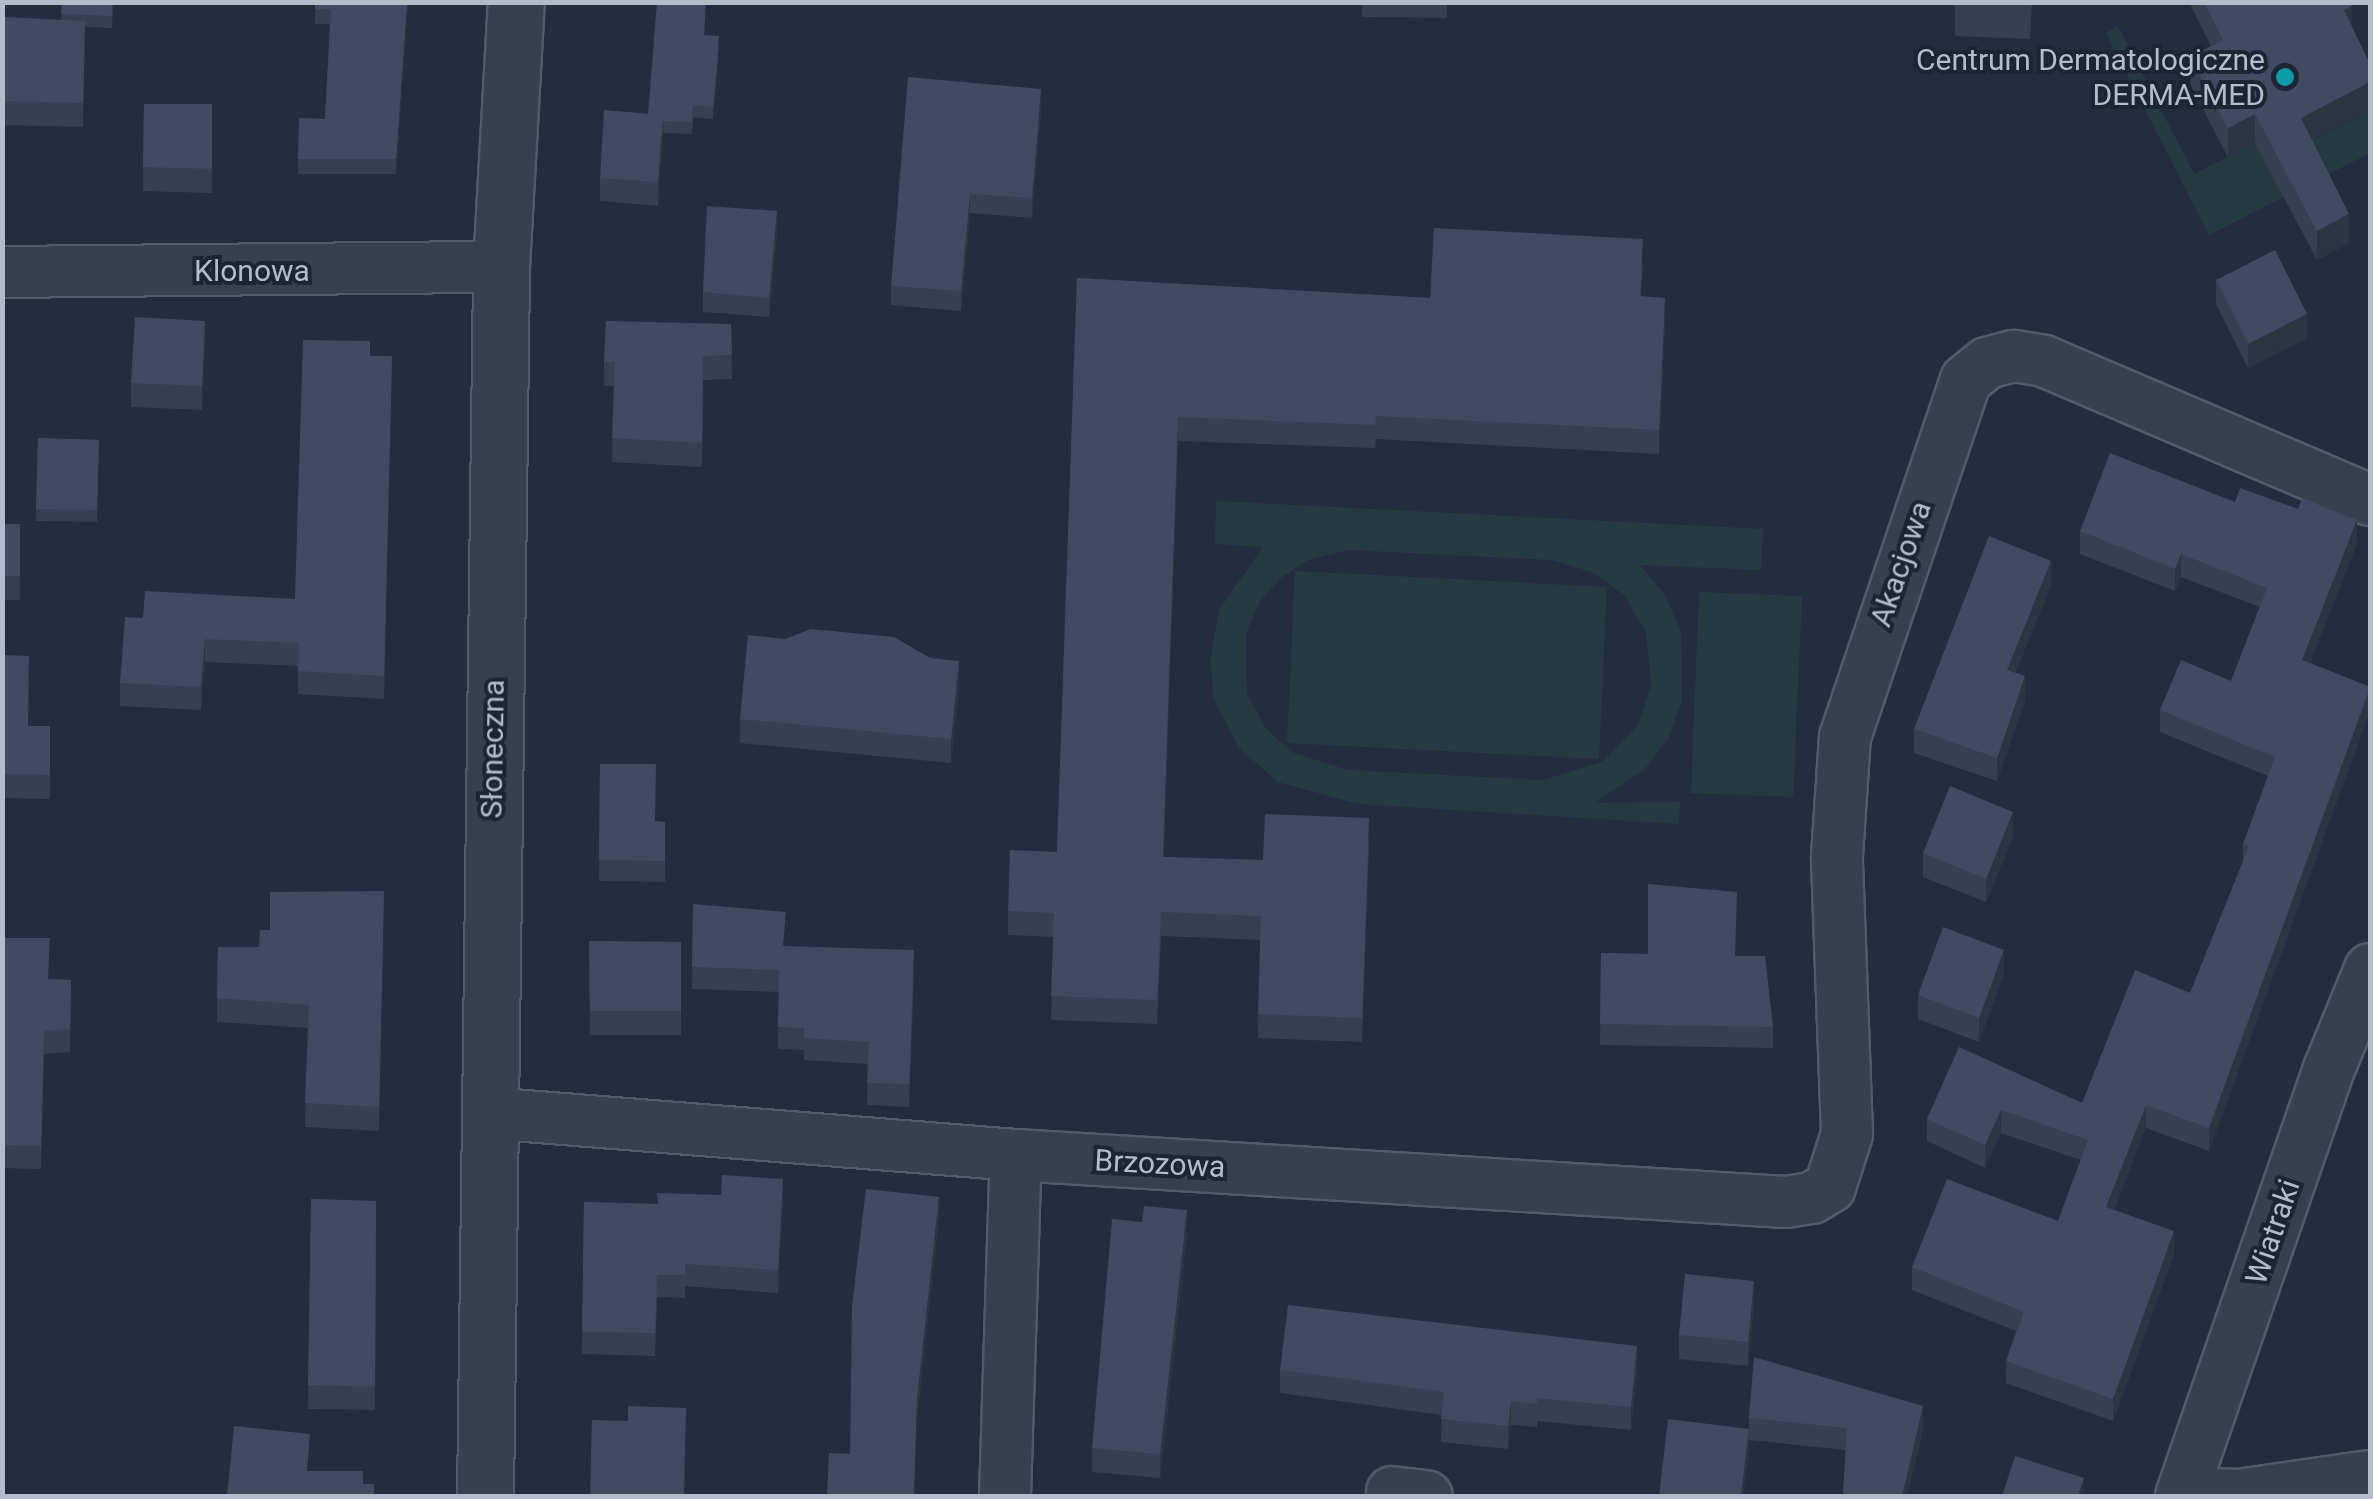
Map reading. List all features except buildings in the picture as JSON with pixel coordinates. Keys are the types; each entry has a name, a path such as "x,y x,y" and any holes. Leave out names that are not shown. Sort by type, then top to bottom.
{"street":[{"name":"Słoneczna","path":"485,1496 500,266 516,2"},
{"name":"Klonowa","path":"2,272 500,266"},
{"name":"Akacjowa","path":"1830,1186 1847,1134 1837,856 1844,738 1966,380 2014,356 2044,361 2370,500"},
{"name":"Wiatraki","path":"2182,1495 2329,1069 2370,969"},
{"name":"Brzozowa","path":"488,1113 1016,1155 1786,1202 1812,1198 1830,1186"},
{"path":"1004,1496 1016,1155"},
{"path":"2182,1495 2238,1495 2370,1476"}],"green space":[{"path":"2118,26 2194,174 2255,143 2267,164 2370,111 2370,153 2209,235 2106,33"},
{"path":"1216,501 1763,529 1761,570 1640,565 1664,594 1681,631 1682,701 1668,739 1644,770 1594,803 1680,802 1679,824 1358,804 1278,782 1239,748 1214,699 1210,661 1219,610 1263,547 1215,544","holes":["1348,550 1552,560 1592,572 1624,595 1646,632 1651,685 1638,725 1602,762 1543,780 1348,770 1291,752 1265,727 1247,693 1246,633 1260,601 1282,577 1308,560"]},
{"path":"1295,571 1607,587 1599,759 1287,743"},
{"path":"1699,592 1802,596 1793,797 1691,793"}],"place":[{"name":"Centrum Dermatologiczne DERMA-MED","path":"2285,77"}]}
